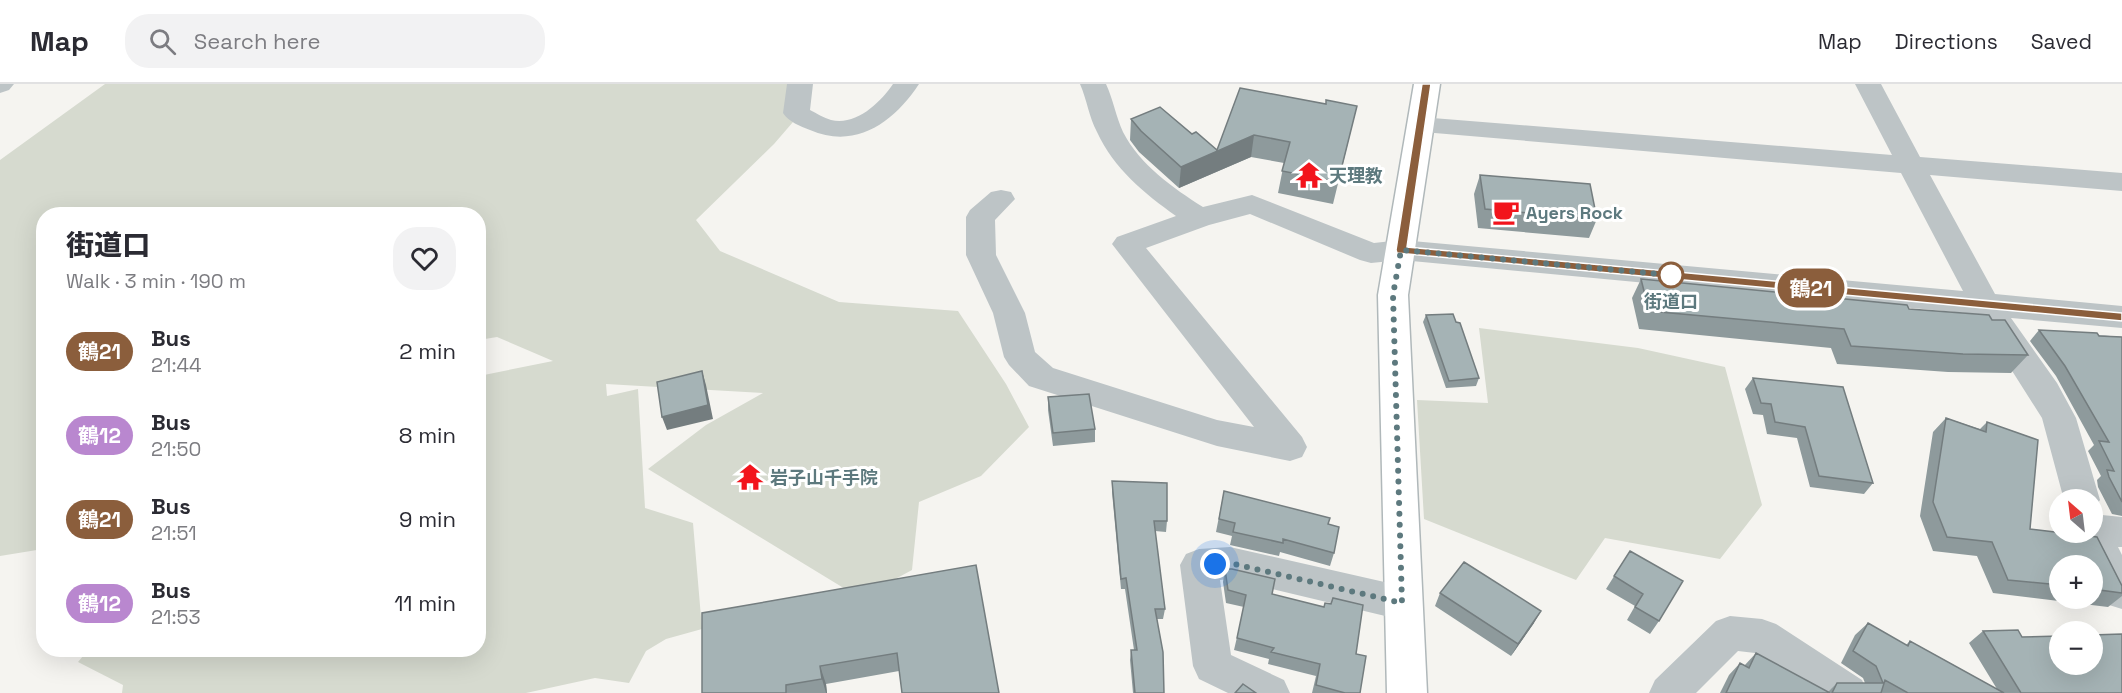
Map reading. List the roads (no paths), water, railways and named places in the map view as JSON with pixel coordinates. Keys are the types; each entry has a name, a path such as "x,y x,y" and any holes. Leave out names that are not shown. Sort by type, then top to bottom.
{"main road":[{"path":"1407,693 1402,603 1393,295 1427,84"}],"street":[{"path":"800,84 796,113 830,129 862,126 896,100 906,84"},
{"path":"1093,84 1110,132 1127,160 1159,192 1199,218"},
{"path":"1868,84 1985,304 2045,392 2059,418 2079,489"},
{"path":"1420,125 2122,182"},
{"path":"1001,199 980,217 981,255 1009,313 1020,357 1032,370 1041,377 1217,433 1290,447 1127,244 1199,218 1252,204 1371,253 1401,250 2122,317"},
{"path":"2103,531 2122,532"},
{"path":"2098,543 2122,593"},
{"path":"1270,693 1213,666 1199,565 1230,563 1402,603"},
{"path":"1669,693 1730,633 1762,636 1848,693"}],"place":[{"name":"天理教","path":"1309,175"},
{"name":"Ayers Rock","path":"1506,212"},
{"name":"街道口","path":"1671,275"},
{"name":"岩子山千手院","path":"750,477"}]}
